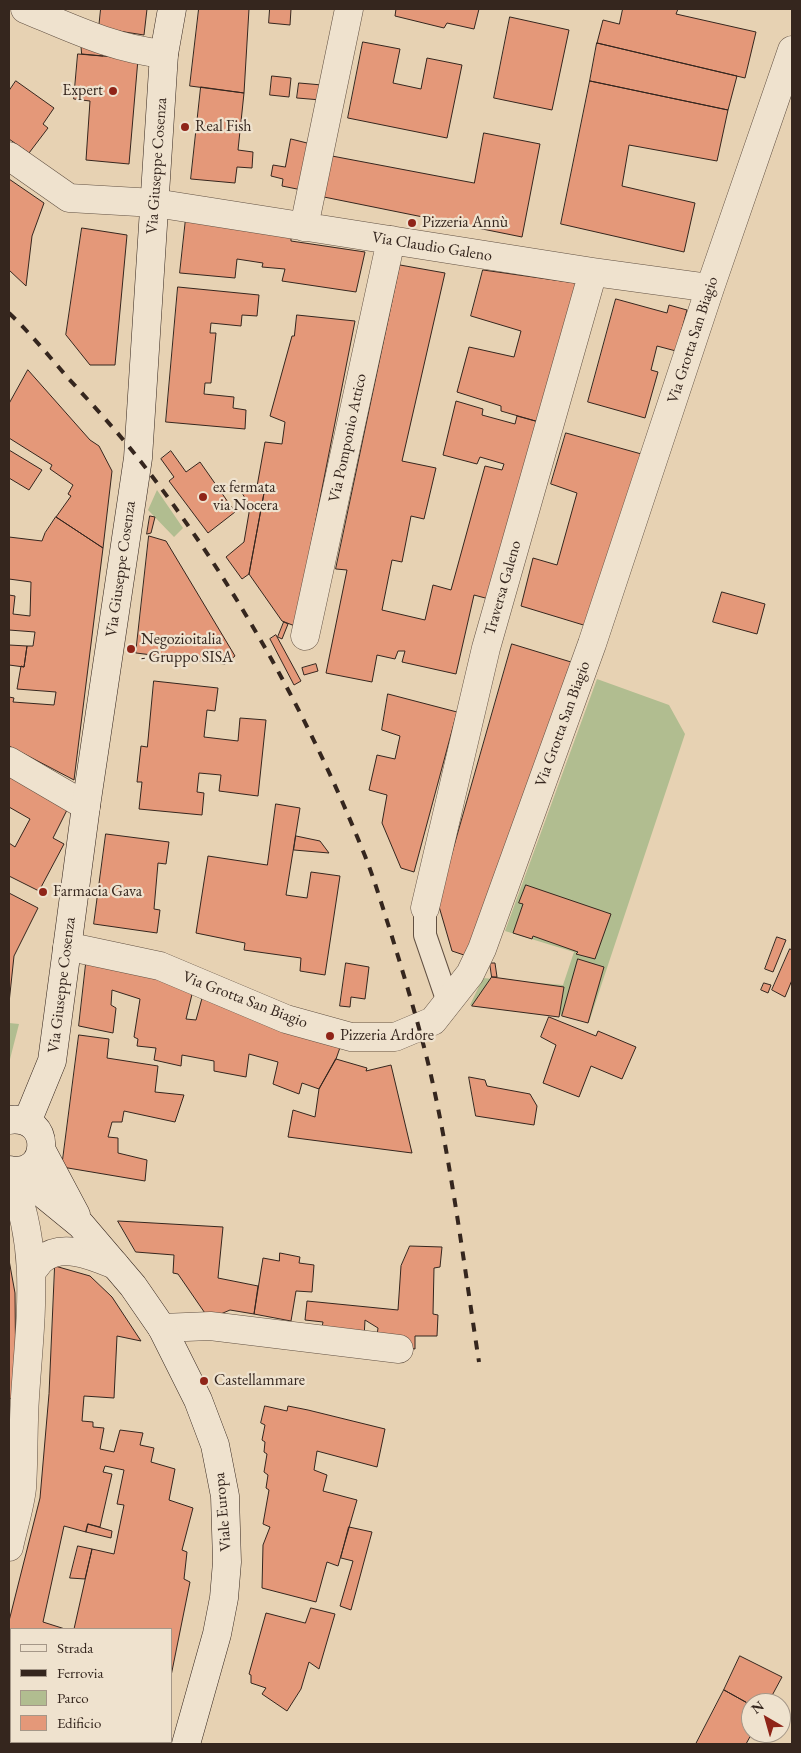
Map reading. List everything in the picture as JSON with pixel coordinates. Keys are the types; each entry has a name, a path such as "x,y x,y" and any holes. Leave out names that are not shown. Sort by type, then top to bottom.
{"street":[{"path":"25,9 84,35 139,52 164,54"},
{"name":"Via Giuseppe Cosenza","path":"18,1121 52,1061 86,806 138,458 164,54 172,9"},
{"path":"304,227 349,9"},
{"name":"Via Grotta San Biagio","path":"67,948 160,966 286,1019 351,1037 395,1037 433,1021 470,974 482,949 592,644 710,288 792,50"},
{"name":"Via Claudio Galeno","path":"9,156 69,198 154,203 593,272 710,288"},
{"name":"Via Pomponio Attico","path":"305,636 391,240"},
{"name":"Traversa Galeno","path":"425,908 486,648 593,272"},
{"path":"9,761 86,806"},
{"path":"425,908 425,935 448,1002"},
{"path":"11,1172 23,1171 32,1166 42,1151 40,1134 34,1127 18,1121"},
{"path":"42,1151 81,1225"},
{"path":"11,1172 81,1225"},
{"path":"9,1547 22,1489 24,1412 32,1294 28,1232 11,1172"},
{"name":"Viale Europa","path":"81,1225 133,1286 162,1328 198,1400 215,1445 225,1496 227,1562 224,1598 218,1634 186,1744"},
{"path":"31,1272 42,1260 55,1253 68,1251 92,1256 115,1265"},
{"path":"162,1328 210,1326 399,1349"}],"green space":[{"path":"157,490 183,528 174,537 148,510"},
{"path":"597,679 669,705 685,734 589,1022 564,1015 470,1005 483,978 563,985 574,952 505,931"},
{"path":"9,1023 19,1024 9,1063"}],"building":[{"path":"101,9 147,9 144,35 99,28"},
{"path":"199,9 249,9 244,93 190,86"},
{"path":"270,9 291,9 290,25 269,23"},
{"path":"396,9 479,9 474,29 447,23 444,28 395,16"},
{"path":"623,9 678,9 676,14 756,32 745,78 597,43 603,20 619,24"},
{"path":"510,17 569,30 552,110 494,98"},
{"path":"81,41 102,48 103,56 82,54"},
{"path":"363,42 400,49 393,83 421,89 427,58 462,65 447,138 348,118"},
{"path":"597,43 737,76 728,110 590,81"},
{"path":"78,54 138,59 129,164 86,160 90,101 74,99"},
{"path":"272,76 291,78 289,97 270,95"},
{"path":"16,81 54,108 43,124 48,128 29,153 9,139 9,91"},
{"path":"590,81 728,110 717,161 629,145 622,186 695,203 684,252 561,224"},
{"path":"299,83 322,85 321,100 297,98"},
{"path":"201,87 244,93 238,150 253,152 252,168 237,167 235,183 191,179"},
{"path":"484,133 540,144 522,237 324,197 332,156 474,183"},
{"path":"291,139 311,144 302,190 282,186 283,179 271,176 273,165 285,167"},
{"path":"9,179 44,203 32,236 26,286 9,270"},
{"path":"186,218 291,232 291,241 365,252 356,292 282,281 285,269 262,267 263,263 237,259 235,278 180,273"},
{"path":"82,228 127,235 115,365 90,365 66,335"},
{"path":"400,265 445,273 402,461 436,468 424,519 411,516 402,562 392,560 382,610 425,620 433,585 451,590 485,466 502,470 504,464 480,457 477,464 443,455 456,401 483,409 482,415 515,424 517,416 539,422 489,599 474,595 456,674 402,662 405,651 398,651 395,659 377,655 372,682 326,673 347,570 336,569"},
{"path":"483,270 576,283 539,422 501,411 501,406 457,392 469,347 514,357 521,331 471,316"},
{"path":"178,287 259,295 257,316 242,315 241,326 211,323 210,333 216,333 211,383 205,383 204,394 234,397 233,408 246,410 245,429 166,422"},
{"path":"616,299 667,313 669,305 687,310 676,351 657,346 651,370 658,372 645,418 588,402"},
{"path":"297,315 355,321 295,626 282,621 249,574 264,493 256,492 265,442 282,444 285,422 270,416 292,336 294,336"},
{"path":"28,370 90,440 99,446 112,471 103,548 56,517 71,496 68,494 73,485 50,469 52,465 9,438 9,404"},
{"path":"566,433 645,455 590,627 521,606 533,558 557,565 577,493 551,484"},
{"path":"9,450 42,470 29,490 9,478"},
{"name":"ex fermata via Nocera","path":"171,451 186,472 200,462 235,512 208,533 169,481 174,477 161,459"},
{"path":"240,489 264,493 249,574 242,579 226,557 244,542 250,507"},
{"path":"150,516 155,517 151,533 147,534"},
{"path":"56,517 103,548 74,780 9,746 9,697 14,698 13,702 54,705 56,692 17,689 21,666 24,667 27,646 33,646 35,632 9,630 9,595 15,596 13,614 30,616 31,582 9,579 9,537 42,541"},
{"path":"149,536 166,541 235,656 225,664 136,653"},
{"path":"722,592 765,604 757,634 713,622"},
{"path":"284,622 288,624 282,639 278,637"},
{"path":"276,635 301,681 294,685 270,639"},
{"path":"512,644 571,662 470,957 452,951 438,903"},
{"path":"9,645 27,646 24,667 9,665"},
{"path":"316,664 318,671 304,675 302,668"},
{"path":"154,681 218,688 215,711 207,710 204,737 238,741 240,718 266,720 258,796 219,791 221,775 199,773 197,792 204,793 202,815 139,809 142,782 137,782 141,746 147,747"},
{"path":"388,694 457,712 414,872 401,868 382,823 387,795 369,790 377,755 395,759 400,736 382,730"},
{"path":"9,775 69,806 53,838 64,844 39,891 9,876 9,843 15,847 30,819 9,807"},
{"path":"276,804 300,808 286,895 307,898 311,872 340,876 325,975 300,971 301,958 244,950 245,943 196,933 208,856 267,865"},
{"path":"106,834 169,842 166,864 158,863 154,909 160,910 157,933 94,924"},
{"path":"296,836 320,841 329,853 294,850"},
{"path":"526,885 611,914 595,959 576,954 578,952 533,936 532,939 513,933 523,904 519,903"},
{"path":"9,893 38,908 14,956 9,1003"},
{"path":"777,937 786,940 773,972 765,969"},
{"path":"790,949 792,950 792,980 785,997 772,990"},
{"path":"87,955 194,986 186,1019 196,1020 204,991 343,1039 336,1059 319,1089 302,1083 299,1094 273,1084 278,1062 249,1054 246,1077 214,1071 214,1061 182,1055 181,1066 154,1060 156,1048 137,1046 138,1039 134,1037 140,999 112,990 111,1005 116,1008 113,1033 79,1026"},
{"path":"578,959 604,967 588,1023 562,1016"},
{"path":"346,963 369,967 365,999 351,997 350,1007 340,1006"},
{"path":"490,963 495,963 497,977 492,977"},
{"path":"492,977 564,987 559,1017 472,1006"},
{"path":"764,983 771,985 768,993 761,990"},
{"path":"549,1017 596,1036 598,1031 636,1047 622,1079 591,1066 579,1097 543,1083 556,1045 541,1037"},
{"path":"79,1035 109,1039 107,1058 158,1066 155,1092 184,1095 175,1122 124,1111 122,1122 112,1122 108,1137 118,1138 118,1153 147,1160 145,1181 62,1167"},
{"path":"336,1059 367,1068 366,1071 391,1065 412,1153 288,1137 293,1110 315,1117 319,1089"},
{"path":"469,1077 485,1080 487,1086 530,1094 537,1106 534,1125 476,1116"},
{"path":"118,1221 223,1227 218,1278 258,1286 254,1314 230,1310 209,1319 178,1274 173,1273 174,1255 136,1252"},
{"path":"410,1246 442,1247 440,1267 434,1268 433,1314 438,1315 437,1336 415,1336 415,1349 376,1343 378,1328 365,1320 364,1338 321,1333 323,1322 305,1320 307,1301 398,1310 401,1266"},
{"path":"280,1253 300,1257 299,1263 314,1265 312,1292 296,1291 291,1321 254,1314 263,1258 279,1261"},
{"path":"9,1260 15,1293 16,1401 9,1398"},
{"path":"55,1266 90,1276 112,1297 141,1341 117,1336 114,1398 84,1396 82,1421 93,1422 93,1427 104,1428 100,1449 114,1452 120,1430 143,1433 140,1445 154,1448 151,1462 175,1469 169,1500 193,1508 182,1550 187,1552 184,1579 190,1582 172,1671 172,1628 74,1628 92,1549 114,1554 124,1505 117,1504 124,1470 105,1466 103,1472 112,1474 100,1527 88,1524 86,1532 64,1526 43,1622 62,1628 10,1628 10,1743 34,1744 9,1744 9,1621 40,1498 49,1394"},
{"path":"265,1406 287,1411 288,1406 385,1429 377,1467 317,1451 314,1470 327,1475 323,1491 357,1500 338,1566 327,1562 316,1602 262,1588 263,1545 270,1527 263,1524 269,1490 266,1488 268,1475 264,1472 267,1454 264,1452 265,1442 262,1440 265,1425 261,1423"},
{"path":"88,1524 112,1531 111,1538 86,1532"},
{"path":"349,1527 372,1532 351,1610 340,1606 353,1561 341,1558"},
{"path":"78,1546 92,1549 85,1579 70,1578"},
{"path":"311,1608 335,1614 319,1669 309,1662 301,1689 287,1711 262,1694 266,1688 251,1683 251,1675 249,1674 266,1613 305,1623"},
{"path":"740,1656 782,1677 773,1693 741,1693 741,1699 724,1690"},
{"path":"724,1690 741,1699 741,1743 746,1744 696,1744"},
{"path":"88,1743 152,1743 152,1744"}],"railway":[{"path":"9,313 130,448 205,550 292,697 341,799 367,860 394,942 430,1071 451,1180 479,1362"}],"place":[{"name":"Expert","path":"113,91"},
{"name":"Real Fish","path":"185,127"},
{"name":"Pizzeria Annù","path":"412,223"},
{"name":"ex fermata via Nocera","path":"203,497"},
{"name":"Negozioitalia - Gruppo SISA","path":"131,649"},
{"name":"Farmacia Gava","path":"43,892"},
{"name":"Pizzeria Ardore","path":"330,1036"},
{"name":"Castellammare","path":"204,1381"}]}
